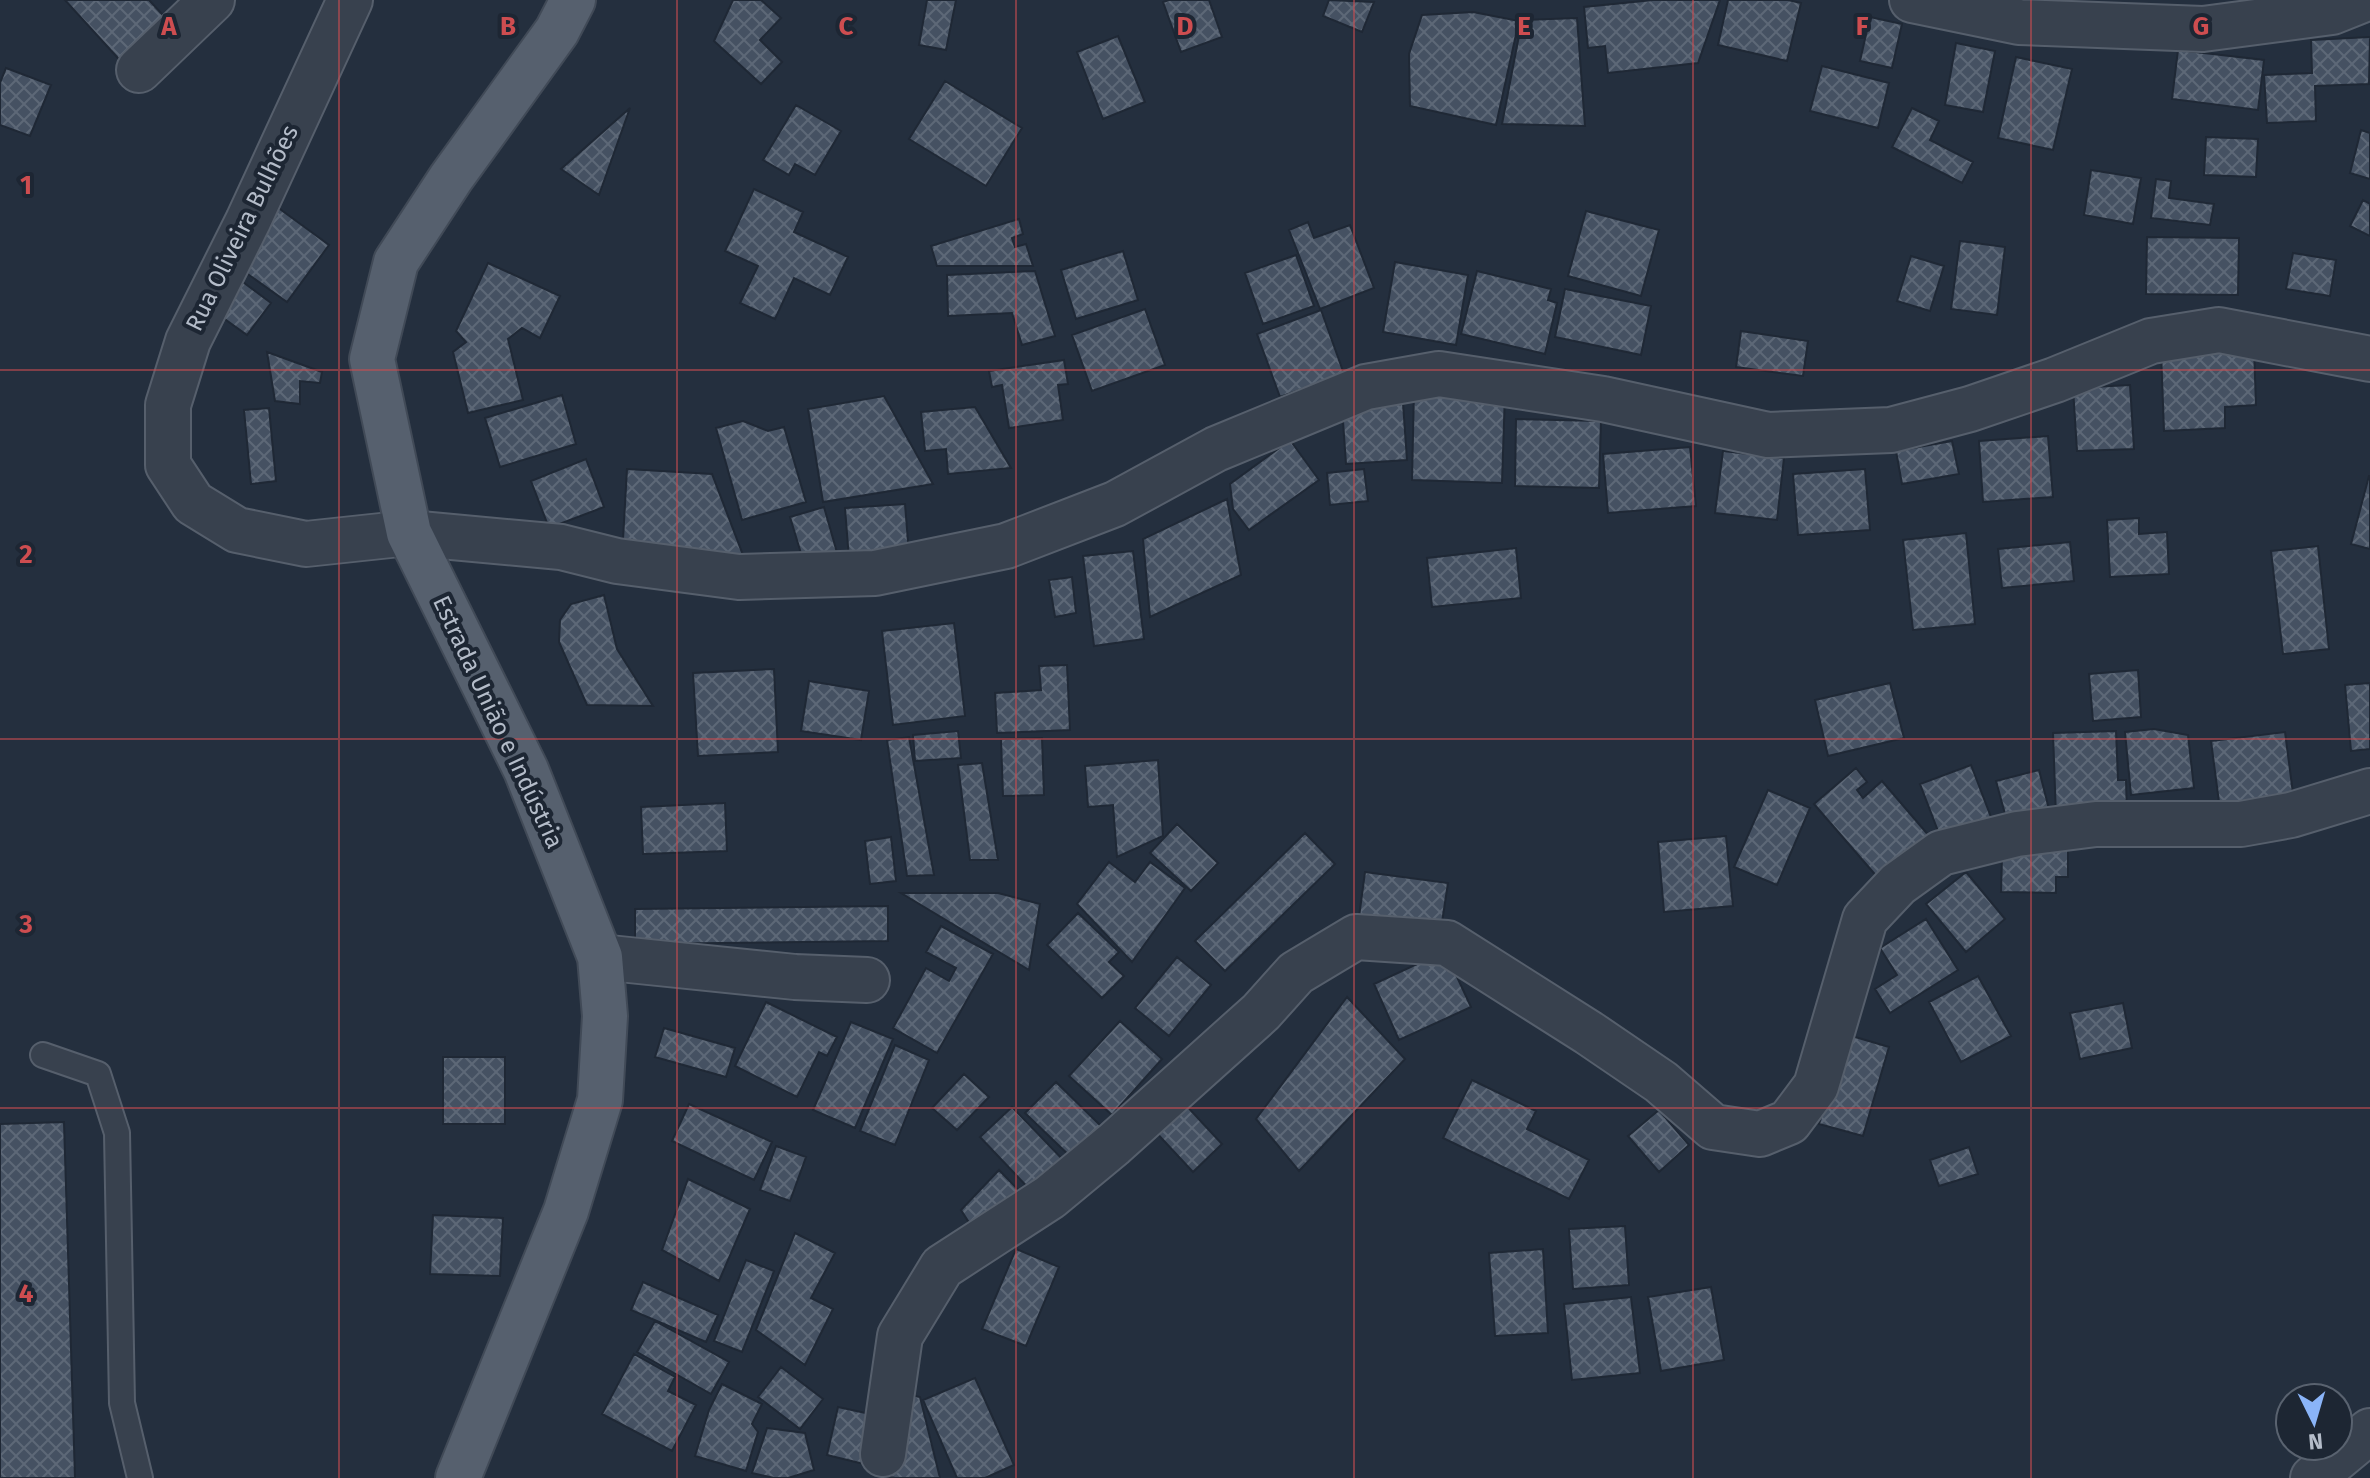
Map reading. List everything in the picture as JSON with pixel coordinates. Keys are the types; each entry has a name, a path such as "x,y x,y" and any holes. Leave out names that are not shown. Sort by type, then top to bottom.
{"main road":[{"name":"Estrada União e Indústria","path":"450,1475 566,1211 600,1100 605,1016 600,957 526,770 409,533 372,359 396,262 451,178 557,31 573,0"}],"street":[{"path":"139,70 212,0"},
{"name":"Rua Oliveira Bulhões","path":"350,0 248,221 188,341 168,405 168,465 193,503 237,530 306,544 409,533"},
{"path":"1912,0 2019,22 2203,29 2332,12 2362,0"},
{"path":"409,533 561,547 617,561 739,577 875,573 1006,546 1115,504 1216,449 1339,397 1366,387 1439,374 1603,399 1768,435 1891,430 2013,395 2151,341 2219,330 2370,359"},
{"path":"883,1454 900,1336 942,1267 1050,1197 1261,1012 1296,973 1356,937 1447,943 1661,1082 1713,1127 1760,1134 1789,1122 1816,1086 1865,919 1898,884 1941,853 2017,834 2096,824 2241,824 2291,815 2370,791"},
{"path":"600,957 795,977 867,980"},
{"path":"2313,1478 2370,1431"}],"lane":[{"path":"43,1055 98,1074 117,1133 122,1403 140,1478"}],"building":[{"path":"65,0 149,0 173,26 127,68"},
{"path":"733,0 761,0 781,18 760,40 782,62 761,84 714,41"},
{"path":"927,0 956,0 946,50 919,45"},
{"path":"1209,0 1222,37 1181,52 1163,2"},
{"path":"1329,0 1374,2 1362,32 1323,16"},
{"path":"1653,0 1720,0 1698,63 1608,73 1605,46 1588,48 1584,7"},
{"path":"1728,0 1788,0 1801,3 1787,61 1718,45"},
{"path":"1473,12 1519,21 1496,125 1410,106 1409,54 1422,15"},
{"path":"1870,17 1902,24 1892,68 1860,61"},
{"path":"1577,18 1585,126 1502,124 1522,20"},
{"path":"1118,36 1145,102 1103,119 1077,52"},
{"path":"2370,37 2369,84 2315,86 2316,121 2267,123 2264,75 2312,73 2311,40"},
{"path":"1956,43 1995,51 1983,112 1945,105"},
{"path":"2178,50 2264,60 2258,110 2172,99"},
{"path":"2016,57 2072,69 2053,150 1998,138"},
{"path":"1822,66 1889,83 1878,128 1810,111"},
{"path":"6,68 51,85 30,136 0,125 0,83"},
{"path":"945,81 1022,128 986,186 909,139"},
{"path":"796,105 841,131 815,175 795,164 789,175 763,160"},
{"path":"630,108 599,195 561,169"},
{"path":"1912,108 1939,121 1930,140 1973,162 1962,183 1892,147"},
{"path":"2361,130 2370,133 2370,179 2350,173"},
{"path":"2206,137 2258,139 2256,177 2204,175"},
{"path":"2091,170 2141,178 2133,224 2084,215"},
{"path":"2156,179 2171,181 2169,198 2214,204 2210,225 2151,218"},
{"path":"754,189 803,212 794,232 848,257 830,295 794,278 775,319 740,303 758,266 725,251"},
{"path":"2363,200 2370,204 2370,236 2350,226"},
{"path":"273,204 329,245 287,302 231,262"},
{"path":"1586,211 1659,230 1641,296 1568,276"},
{"path":"1019,219 1023,234 1012,238 1015,247 1026,244 1033,266 937,266 931,246"},
{"path":"1308,222 1314,238 1350,225 1374,288 1320,309 1289,230"},
{"path":"2147,237 2239,238 2238,295 2146,294"},
{"path":"1960,241 2005,247 1997,315 1951,309"},
{"path":"1123,251 1138,300 1076,319 1061,270"},
{"path":"2293,253 2336,260 2330,296 2286,289"},
{"path":"1296,255 1314,306 1263,324 1245,273"},
{"path":"1911,256 1944,266 1930,311 1897,301"},
{"path":"1395,262 1468,275 1456,345 1383,332"},
{"path":"488,263 560,296 540,338 522,328 508,339 523,400 468,413 453,352 466,342 456,331"},
{"path":"1035,271 1055,336 1022,345 1012,313 948,316 947,275"},
{"path":"1477,271 1551,289 1548,300 1557,303 1545,354 1461,334"},
{"path":"232,274 271,303 247,335 208,307"},
{"path":"1565,289 1651,306 1641,355 1555,337"},
{"path":"1145,309 1165,365 1092,391 1072,335"},
{"path":"1321,310 1344,374 1280,397 1257,334"},
{"path":"1741,331 1808,341 1803,376 1736,367"},
{"path":"2254,348 2256,405 2225,407 2225,428 2164,431 2161,351"},
{"path":"267,352 322,372 320,383 300,381 300,404 275,401"},
{"path":"1064,360 1068,384 1058,385 1063,420 1009,428 1002,385 992,387 989,371"},
{"path":"2130,385 2134,449 2077,451 2073,388"},
{"path":"1414,390 1505,393 1502,483 1412,480"},
{"path":"562,395 576,444 500,467 485,418"},
{"path":"884,396 933,484 823,502 808,409"},
{"path":"1403,403 1407,460 1346,464 1342,407"},
{"path":"975,407 1011,468 948,474 946,449 925,451 921,412"},
{"path":"269,408 276,481 251,484 244,410"},
{"path":"1516,419 1601,421 1599,488 1515,486"},
{"path":"743,421 768,431 784,427 806,502 742,520 716,428"},
{"path":"2048,436 2053,497 1983,502 1979,441"},
{"path":"1290,440 1319,480 1249,530 1233,509 1230,484"},
{"path":"1952,441 1959,474 1902,484 1896,451"},
{"path":"1690,447 1696,506 1608,513 1603,454"},
{"path":"1723,451 1784,458 1777,520 1715,513"},
{"path":"586,459 604,507 549,528 531,481"},
{"path":"627,469 712,474 746,563 622,557"},
{"path":"1364,469 1368,501 1330,505 1327,473"},
{"path":"1865,469 1870,530 1798,535 1793,474"},
{"path":"2370,476 2370,549 2351,544"},
{"path":"1227,499 1241,575 1150,617 1143,539"},
{"path":"905,504 909,554 849,559 845,508"},
{"path":"824,507 842,570 806,570 790,517"},
{"path":"2139,518 2139,534 2167,532 2169,574 2110,577 2107,520"},
{"path":"1966,533 1975,624 1913,630 1903,540"},
{"path":"2070,542 2074,581 2002,588 1998,549"},
{"path":"2318,546 2329,649 2283,654 2271,551"},
{"path":"1516,548 1521,598 1432,607 1427,558"},
{"path":"1133,551 1144,639 1094,646 1083,556"},
{"path":"1072,577 1076,613 1055,617 1049,580"},
{"path":"604,595 617,649 653,706 587,705 559,642 560,620 571,604"},
{"path":"954,623 965,716 893,725 882,631"},
{"path":"1067,665 1070,730 997,733 995,693 1041,690 1039,666"},
{"path":"774,669 778,752 698,756 693,673"},
{"path":"2138,670 2141,717 2093,721 2089,674"},
{"path":"809,681 869,691 861,740 801,731"},
{"path":"1890,683 1904,738 1828,756 1815,700"},
{"path":"2370,683 2370,749 2351,751 2345,685"},
{"path":"2154,729 2188,735 2194,788 2131,795 2125,732"},
{"path":"958,731 961,758 915,761 913,735"},
{"path":"2116,731 2118,780 2126,780 2127,814 2056,817 2053,733"},
{"path":"2285,732 2294,801 2220,810 2211,741"},
{"path":"909,737 934,875 907,876 887,740"},
{"path":"1042,738 1044,795 1003,796 1001,739"},
{"path":"1158,760 1163,836 1117,857 1113,805 1088,807 1085,766"},
{"path":"982,763 998,860 970,860 958,765"},
{"path":"1971,765 1994,825 1943,844 1920,784"},
{"path":"1856,768 1867,782 1857,790 1863,798 1882,781 1930,837 1879,879 1814,804"},
{"path":"2039,770 2050,813 2008,825 1996,781"},
{"path":"1768,790 1810,808 1777,885 1734,867"},
{"path":"725,803 727,851 643,854 641,807"},
{"path":"1177,824 1218,863 1191,891 1150,853"},
{"path":"1305,833 1335,864 1225,971 1195,941"},
{"path":"1726,836 1733,906 1664,912 1658,842"},
{"path":"891,837 896,881 870,884 865,841"},
{"path":"2068,842 2068,877 2056,877 2056,893 2001,892 2002,857"},
{"path":"1109,862 1135,882 1150,862 1185,888 1132,962 1077,904"},
{"path":"1365,872 1448,883 1441,929 1359,917"},
{"path":"1966,872 2005,919 1966,952 1926,904"},
{"path":"901,893 998,893 1040,904 1029,970"},
{"path":"888,906 888,941 635,944 635,909"},
{"path":"1078,913 1119,952 1109,962 1124,976 1102,998 1047,945"},
{"path":"1926,919 1958,970 1890,1013 1875,989 1897,975 1880,948"},
{"path":"941,926 993,954 937,1053 893,1028 926,968 949,981 956,968 926,952"},
{"path":"1445,951 1471,1007 1399,1040 1374,984"},
{"path":"1177,957 1211,985 1169,1036 1135,1008"},
{"path":"1978,976 2011,1036 1961,1062 1929,1002"},
{"path":"1347,997 1405,1059 1299,1171 1256,1119"},
{"path":"766,1002 837,1037 827,1056 819,1052 797,1097 735,1066"},
{"path":"2123,1003 2132,1048 2080,1059 2070,1013"},
{"path":"1120,1021 1162,1059 1112,1115 1069,1076"},
{"path":"851,1022 893,1039 855,1128 813,1110"},
{"path":"664,1028 735,1048 726,1077 655,1057"},
{"path":"1845,1034 1889,1047 1863,1136 1819,1124"},
{"path":"895,1045 929,1060 895,1145 860,1131"},
{"path":"443,1057 505,1057 505,1124 443,1124"},
{"path":"964,1074 989,1097 957,1130 932,1108"},
{"path":"1472,1080 1536,1111 1527,1129 1589,1160 1569,1199 1443,1138"},
{"path":"1056,1082 1105,1130 1075,1161 1025,1113"},
{"path":"1181,1100 1222,1144 1193,1172 1152,1128"},
{"path":"689,1104 772,1142 754,1180 672,1141"},
{"path":"1012,1107 1068,1165 1036,1196 980,1137"},
{"path":"1659,1110 1689,1145 1659,1172 1628,1136"},
{"path":"64,1122 75,1478 0,1478 0,1124"},
{"path":"776,1146 806,1157 790,1201 760,1190"},
{"path":"1969,1147 1978,1174 1939,1186 1930,1160"},
{"path":"999,1170 1027,1199 977,1235 961,1210"},
{"path":"688,1179 750,1209 719,1281 662,1250"},
{"path":"433,1215 503,1218 500,1276 430,1274"},
{"path":"1625,1226 1629,1285 1573,1289 1569,1229"},
{"path":"795,1233 835,1253 811,1298 833,1309 805,1365 756,1330"},
{"path":"1016,1249 1059,1267 1026,1346 982,1329"},
{"path":"1543,1249 1548,1333 1495,1336 1489,1253"},
{"path":"746,1260 774,1271 742,1352 714,1341"},
{"path":"643,1282 718,1315 706,1342 631,1310"},
{"path":"1711,1287 1724,1360 1661,1371 1648,1297"},
{"path":"1631,1297 1640,1373 1572,1380 1564,1304"},
{"path":"655,1321 729,1362 711,1394 637,1352"},
{"path":"634,1354 675,1377 668,1391 696,1405 672,1451 602,1414"},
{"path":"781,1367 823,1399 800,1429 758,1397"},
{"path":"975,1378 1014,1465 985,1478 957,1478 923,1400"},
{"path":"722,1384 762,1404 752,1424 758,1432 746,1471 695,1456 709,1410"},
{"path":"896,1392 920,1397 940,1478 886,1476"},
{"path":"838,1407 884,1417 872,1466 827,1455"},
{"path":"767,1428 805,1433 814,1470 788,1478 752,1473"}]}
